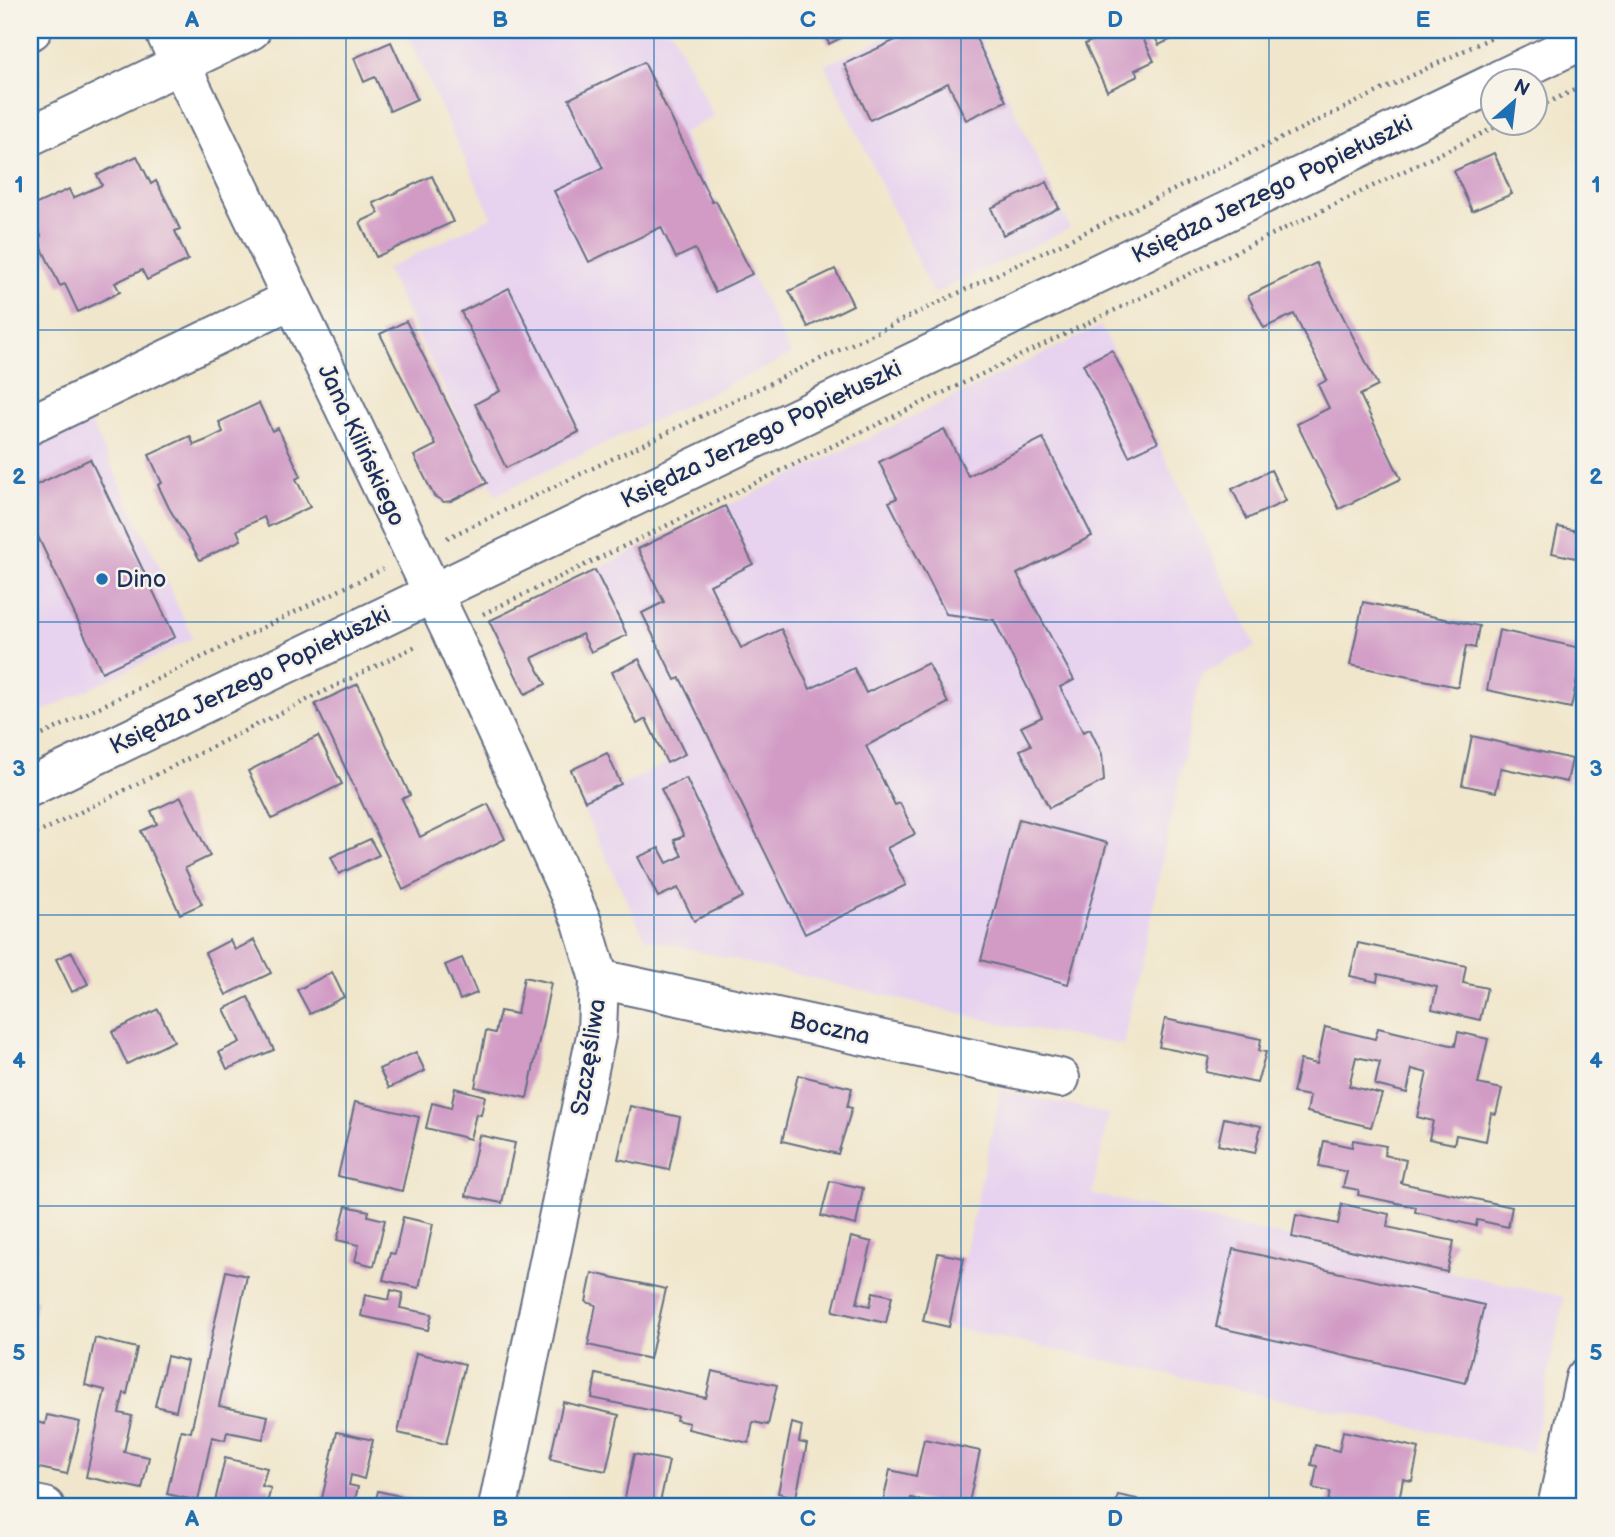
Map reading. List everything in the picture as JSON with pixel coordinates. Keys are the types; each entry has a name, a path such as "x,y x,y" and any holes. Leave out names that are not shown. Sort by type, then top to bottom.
{"street":[{"name":"Jana Kilińskiego","path":"163,30 431,591"},
{"path":"30,136 251,30"},
{"path":"1528,66 1585,39"},
{"name":"Księdza Jerzego Popiełuszki","path":"30,786 1478,90"},
{"path":"30,425 292,299"},
{"name":"Szczęśliwa","path":"431,591 582,922 599,979 597,1031 498,1507"},
{"name":"Boczna","path":"599,979 1060,1078"},
{"path":"1557,1507 1585,1378"},
{"path":"30,1504 45,1507"}],"path":[{"path":"30,741 1507,30"},
{"path":"1548,103 1585,85"},
{"path":"30,836 450,629 1478,136"}],"shaded area":[{"path":"405,30 671,30 714,117 682,133 791,355 496,495 386,269 492,217"},
{"path":"902,30 976,30 1070,228 933,294 825,65"},
{"path":"1101,326 1256,646 1201,674 1124,1045 1011,1026 645,938 581,805 667,763 639,659 595,570"},
{"path":"88,416 193,638 30,718 30,445"},
{"path":"1001,1090 1109,1114 1092,1194 1564,1297 1532,1453 949,1327"}],"building":[{"path":"822,30 842,30 845,36 829,44"},
{"path":"917,30 972,30 1006,101 966,120 948,83 870,120 844,64"},
{"path":"1108,30 1139,30 1154,61 1135,70 1138,76 1107,91 1085,44 1109,32"},
{"path":"1151,30 1174,30 1178,36 1159,45"},
{"path":"391,42 417,99 390,111 375,77 364,82 354,58"},
{"path":"644,62 712,202 716,201 752,274 715,292 695,249 676,258 661,227 589,262 554,191 603,168 569,99"},
{"path":"1494,153 1512,194 1472,211 1454,171"},
{"path":"137,156 151,184 156,181 168,204 180,229 175,231 188,260 147,280 142,270 115,283 120,292 78,312 65,284 60,286 37,238 41,236 30,207 69,189 73,198 102,185 97,175"},
{"path":"432,176 453,222 376,257 360,222 379,213 373,203"},
{"path":"1047,182 1059,208 1003,235 991,208"},
{"path":"1316,263 1378,386 1360,395 1401,479 1339,509 1297,424 1329,408 1318,385 1327,380 1294,314 1264,328 1248,296"},
{"path":"835,269 853,305 808,327 789,291"},
{"path":"509,288 579,432 506,468 475,404 500,391 461,312"},
{"path":"406,321 487,483 451,501 444,502 434,496 414,456 436,445 380,334"},
{"path":"1585,333 1585,354 1577,338"},
{"path":"1112,350 1158,442 1129,456 1083,364"},
{"path":"259,403 272,431 278,428 301,476 296,479 310,507 268,527 264,517 237,530 241,540 200,560 169,508 158,485 162,483 149,455 190,436 194,445 209,439 223,432 219,422"},
{"path":"944,429 968,476 1043,438 1092,536 1017,574 1074,680 1060,687 1083,732 1090,729 1102,754 1104,781 1049,808 1020,750 1031,745 1021,727 1042,717 994,620 946,614 889,502 897,498 879,462"},
{"name":"Dino","path":"90,459 175,637 102,672 30,520 30,488"},
{"path":"1271,470 1286,501 1247,519 1232,489"},
{"path":"725,506 753,564 710,585 741,648 781,629 810,689 854,668 866,693 928,663 948,703 866,746 895,805 900,803 915,834 887,848 906,885 805,934 680,678 675,680 642,613 664,602 638,549"},
{"path":"1581,513 1585,513 1585,560 1552,553 1558,527 1578,531"},
{"path":"595,570 627,635 591,652 582,634 532,658 546,684 525,694 489,621"},
{"path":"1363,602 1479,626 1475,648 1466,646 1458,687 1350,665"},
{"path":"1499,630 1585,649 1585,676 1578,674 1571,708 1487,690"},
{"path":"639,659 685,754 667,763 646,719 637,724 612,672"},
{"path":"358,684 410,795 402,799 420,837 488,804 505,839 403,890 315,704"},
{"path":"318,736 342,784 272,819 248,771"},
{"path":"1472,736 1572,759 1567,782 1501,768 1496,792 1462,785"},
{"path":"607,753 621,784 585,801 571,770"},
{"path":"686,778 743,897 694,921 678,888 658,897 638,857 659,848 667,863 682,856 674,840 684,836 661,789"},
{"path":"181,797 210,856 185,868 202,904 180,914 141,831 157,824 151,811"},
{"path":"1019,819 1107,843 1068,984 981,960"},
{"path":"370,839 379,855 339,874 331,857"},
{"path":"230,940 235,950 254,940 271,973 226,995 205,953"},
{"path":"1358,943 1466,966 1463,983 1487,988 1480,1020 1432,1009 1437,987 1378,974 1377,982 1350,976"},
{"path":"72,952 88,984 72,992 56,959"},
{"path":"462,958 477,993 460,1000 445,965"},
{"path":"332,972 344,997 310,1014 297,990"},
{"path":"524,977 551,983 527,1098 475,1087 486,1031 495,1033 500,1011 517,1014"},
{"path":"248,997 274,1050 227,1069 219,1052 240,1042 224,1009"},
{"path":"158,1009 174,1041 127,1064 112,1032"},
{"path":"1165,1019 1261,1039 1259,1051 1266,1052 1257,1083 1206,1072 1209,1057 1159,1047"},
{"path":"1325,1027 1375,1039 1378,1028 1455,1046 1458,1032 1488,1039 1478,1084 1502,1089 1496,1114 1491,1113 1486,1141 1456,1135 1454,1144 1429,1139 1433,1121 1417,1117 1427,1073 1412,1069 1407,1093 1375,1085 1380,1062 1356,1057 1349,1086 1382,1094 1371,1127 1307,1112 1310,1096 1293,1093 1300,1060 1317,1064"},
{"path":"416,1052 425,1071 389,1088 379,1069"},
{"path":"798,1075 852,1088 847,1107 852,1108 838,1154 782,1141"},
{"path":"455,1088 485,1096 481,1115 476,1114 470,1139 426,1128 432,1103 451,1108"},
{"path":"355,1102 419,1117 402,1191 338,1176"},
{"path":"630,1106 680,1117 669,1170 618,1159"},
{"path":"1224,1118 1261,1126 1255,1153 1218,1145"},
{"path":"479,1135 515,1143 502,1203 466,1196"},
{"path":"1353,1140 1386,1146 1384,1155 1406,1160 1401,1183 1512,1207 1508,1227 1477,1220 1476,1226 1415,1212 1416,1207 1358,1195 1359,1190 1343,1187 1347,1172 1319,1166 1324,1141 1352,1147"},
{"path":"830,1181 863,1188 856,1225 821,1216"},
{"path":"1342,1204 1389,1214 1387,1227 1454,1241 1447,1272 1292,1237 1296,1215 1338,1224"},
{"path":"346,1206 369,1211 368,1216 385,1220 374,1266 355,1261 359,1245 337,1240"},
{"path":"403,1217 433,1224 419,1288 383,1280 390,1253 395,1254"},
{"path":"851,1237 872,1242 857,1303 870,1306 873,1292 892,1296 886,1323 833,1311"},
{"path":"1233,1249 1484,1305 1466,1383 1216,1327"},
{"path":"938,1253 964,1258 949,1327 923,1321"},
{"path":"226,1271 247,1276 219,1406 268,1416 263,1439 227,1432 225,1440 212,1437 198,1501 167,1494 181,1430 191,1432"},
{"path":"592,1273 666,1289 650,1359 588,1345 596,1305 586,1302"},
{"path":"391,1290 403,1293 400,1308 432,1314 428,1330 361,1316 365,1295 389,1300"},
{"path":"30,1299 37,1300 31,1325 30,1325"},
{"path":"95,1338 137,1348 127,1394 124,1393 119,1413 132,1416 124,1452 149,1457 142,1489 86,1477 105,1390 85,1385"},
{"path":"416,1353 465,1364 446,1444 398,1433"},
{"path":"167,1356 187,1361 176,1411 155,1406"},
{"path":"712,1371 777,1385 768,1425 753,1422 749,1443 688,1429 689,1423 676,1420 677,1416 592,1398 596,1374 706,1398"},
{"path":"563,1402 619,1415 606,1471 550,1459"},
{"path":"47,1415 80,1422 67,1474 30,1466 31,1421 45,1424"},
{"path":"792,1423 802,1426 799,1442 807,1444 796,1497 778,1493"},
{"path":"1343,1431 1419,1448 1412,1481 1403,1479 1399,1500 1408,1502 1407,1507 1327,1507 1330,1492 1313,1488 1317,1466 1311,1465 1315,1445 1339,1451"},
{"path":"337,1432 373,1440 364,1479 351,1475 349,1485 358,1487 354,1504 364,1507 320,1507"},
{"path":"924,1439 980,1451 968,1507 951,1507 911,1498 909,1507 882,1507 890,1470 916,1476"},
{"path":"634,1454 669,1461 659,1507 623,1507"},
{"path":"225,1458 267,1468 262,1486 271,1488 266,1507 214,1506"},
{"path":"378,1491 435,1504 434,1507 374,1507"},
{"path":"1118,1495 1137,1499 1135,1507 1115,1507"}],"place":[{"name":"Dino","path":"102,579"}]}
